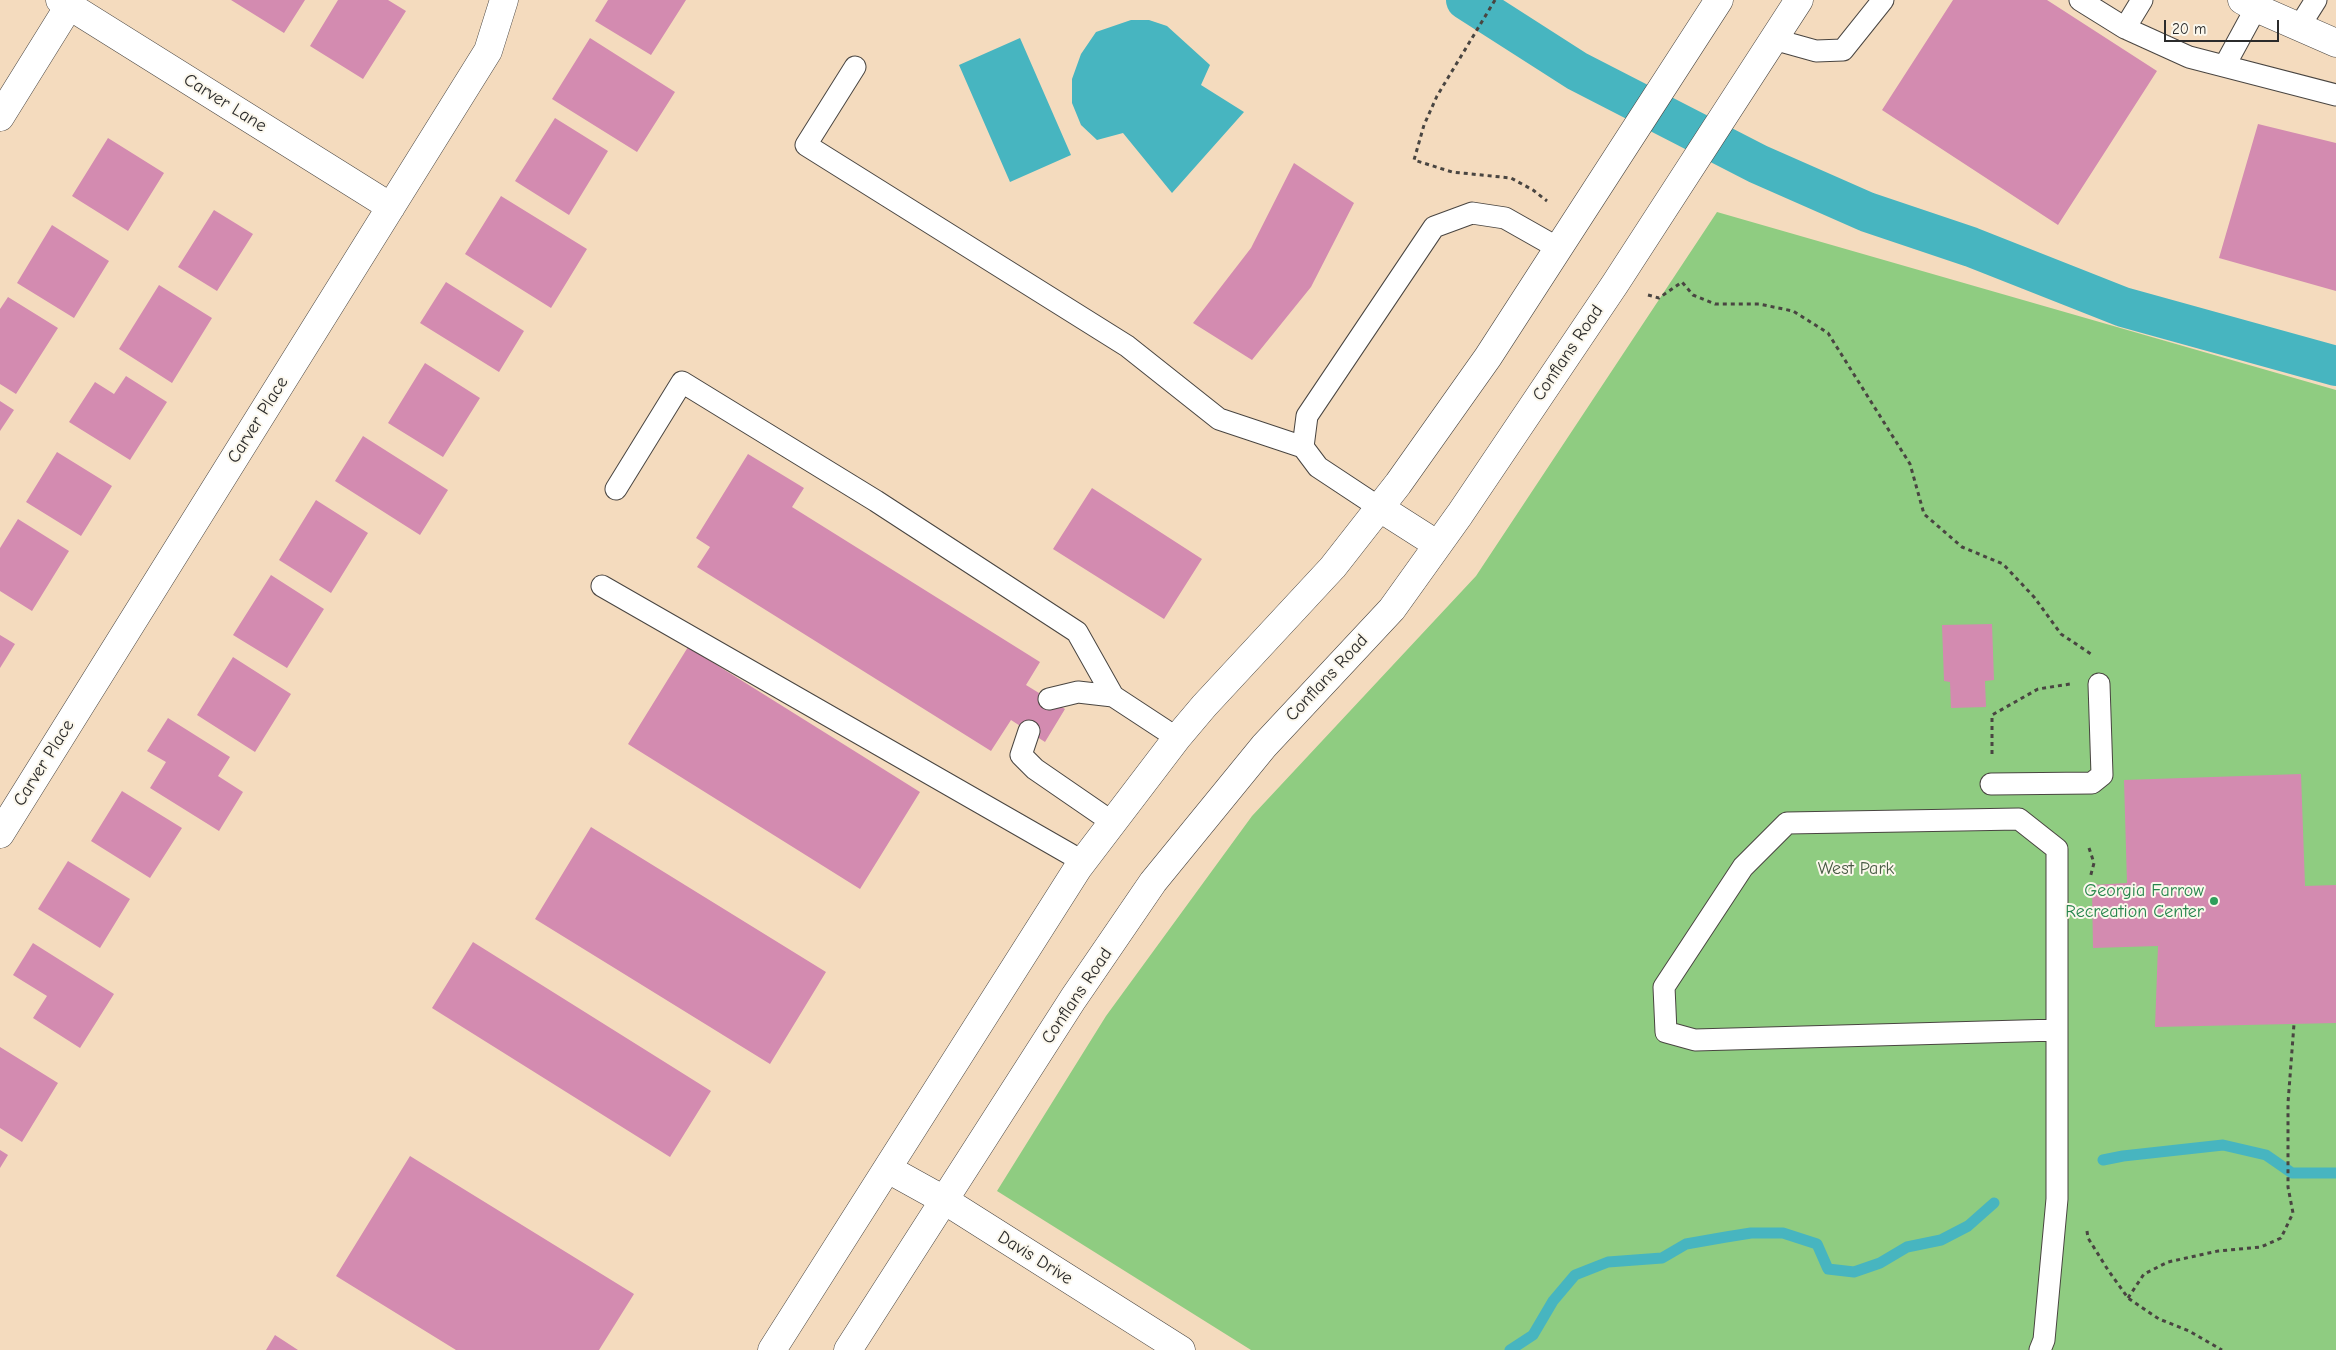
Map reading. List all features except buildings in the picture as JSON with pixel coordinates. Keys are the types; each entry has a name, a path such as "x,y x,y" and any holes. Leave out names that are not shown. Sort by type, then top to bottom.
{"main road":[{"name":"Carver Place","path":"0,834 488,51 504,0"},
{"path":"772,1350 1082,862 1177,738 1204,706 1333,567 1380,508 1488,357 1719,0"},
{"name":"Conflans Road","path":"848,1350 1073,999 1154,882 1264,746 1392,609 1438,545 1645,236 1799,0"},
{"name":"Carver Lane","path":"64,3 391,207"},
{"path":"0,117 64,3"},
{"path":"2249,4 2336,44"},
{"path":"1380,508 1438,545"},
{"name":"Davis Drive","path":"888,1168 944,1200 1181,1350"}],"lane":[{"path":"1773,38 1816,51 1843,50 1883,0"},
{"path":"2080,0 2125,28 2189,56 2336,96"},
{"path":"2125,28 2142,0"},
{"path":"2299,27 2316,0"},
{"path":"2225,66 2249,4"},
{"path":"855,67 806,145 1127,346 1219,419 1303,447 1318,467 1380,508"},
{"path":"1303,447 1307,416 1434,227 1472,213 1505,218 1558,248"},
{"path":"616,489 682,382 876,501 1077,632 1113,696"},
{"path":"602,586 1082,862"},
{"path":"1991,784 2092,782 2102,775 2099,684"},
{"path":"1049,699 1078,692 1113,696 1177,738"},
{"path":"1029,732 1021,755 1036,769 1112,822"},
{"path":"2040,1350 2044,1340 2057,1199 2057,1030 2057,849 2019,819 1787,823 1743,867 1664,987 1666,1032 1695,1040 2057,1030"}],"path":[{"path":"1495,0 1444,83 1424,125 1414,160 1452,172 1510,178 1533,190 1547,201"},
{"path":"1646,294 1660,298 1682,282 1693,294 1715,304 1759,304 1793,311 1828,333 1910,464 1924,514 1962,547 2003,564 2034,597 2061,634 2096,658 2099,684 2079,683 2038,689 1992,715 1991,784"},
{"path":"2088,845 2094,863 2088,885"},
{"path":"2128,1298 2144,1274 2168,1262 2218,1251 2261,1247 2281,1238 2293,1213 2288,1187 2288,1103 2294,1024"},
{"path":"2086,1228 2088,1238 2128,1298 2159,1319 2189,1331 2222,1350"}],"green space":[{"name":"West Park","path":"1717,212 2336,390 2336,1350 1251,1350 997,1191 1106,1016 1252,816 1476,576"}],"water":[{"path":"1131,20 1149,20 1167,26 1210,65 1201,85 1244,112 1172,193 1123,133 1097,140 1081,125 1072,103 1072,79 1081,54 1096,32"},
{"path":"1020,38 1071,155 1010,182 959,65"}],"waterway":[{"path":"1466,0 1577,71 1758,164 1867,212 1971,247 2123,307 2336,366"},
{"path":"2103,1160 2223,1145 2266,1155 2292,1173 2336,1173"},
{"path":"1510,1350 1533,1335 1553,1301 1575,1275 1608,1262 1662,1258 1686,1244 1726,1237 1751,1233 1783,1233 1817,1244 1828,1269 1854,1272 1880,1263 1907,1247 1941,1240 1968,1226 1994,1203"}],"place":[{"name":"Georgia Farrow Recreation Center","path":"2214,901"}]}
